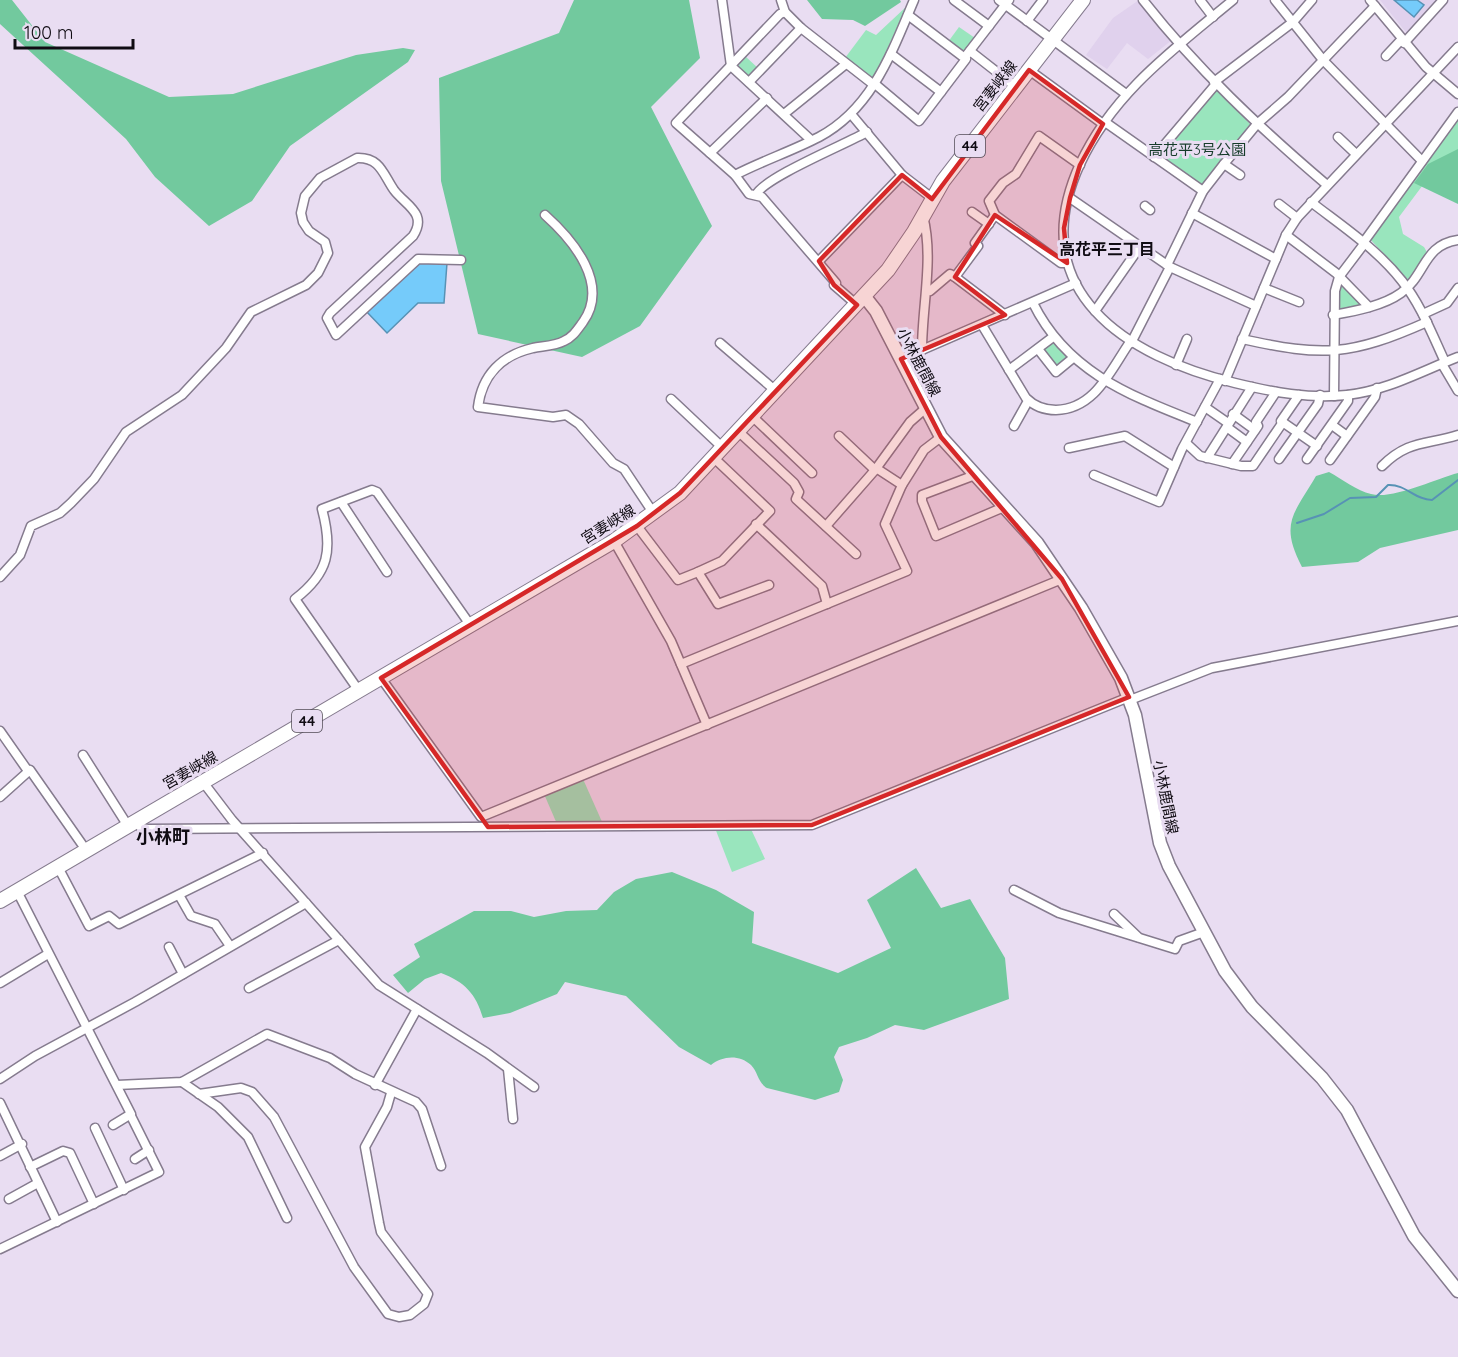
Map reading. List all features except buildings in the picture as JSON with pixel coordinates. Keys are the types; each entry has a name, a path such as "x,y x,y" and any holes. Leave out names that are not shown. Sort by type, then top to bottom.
{"main road":[{"name":"宮妻峡線","path":"0,901 614,541 680,493 861,301 903,249 932,198 1083,0"},
{"name":"小林鹿間線","path":"861,301 876,311 941,437 1037,543 1062,579 1106,652 1129,699 1160,843 1168,866 1242,996 1322,1078 1347,1110 1414,1236 1458,1291"}],"street":[{"path":"722,0 731,66 811,140"},
{"path":"781,0 785,12 801,28 919,121 1005,2 1027,21 1126,94"},
{"path":"735,175 811,140 851,114 874,85 891,54 914,0"},
{"path":"954,0 989,26"},
{"path":"1027,21 1043,0"},
{"path":"1143,0 1179,45 1215,83 1257,124 1327,185"},
{"path":"1200,0 1213,17"},
{"path":"1233,0 1155,64 1126,94 1104,123 1080,165 1070,198 1065,228 1067,263 1076,283 1095,311 1130,343 1176,365 1222,380 1276,392 1299,395 1348,395 1377,388 1458,357"},
{"path":"1275,0 1323,60 1422,161"},
{"path":"1154,157 1215,83 1293,22 1312,0"},
{"path":"1386,56 1403,42 1443,0"},
{"path":"982,325 1028,401 1048,410 1075,407 1087,402 1130,343 1203,191 1257,124 1323,60 1372,3 1403,42 1433,73 1458,94"},
{"path":"785,12 780,14 676,123 735,175 749,194 762,197 819,261 836,283 834,285 861,301"},
{"path":"908,15 1016,87"},
{"path":"749,82 801,28"},
{"path":"1094,475 1159,502 1186,443 1222,380 1242,339 1286,235 1296,218 1458,47"},
{"path":"891,54 941,92"},
{"path":"784,114 846,64"},
{"path":"1029,70 1203,191"},
{"path":"710,153 767,98"},
{"path":"1334,396 1335,291 1339,277 1458,112"},
{"path":"851,114 902,175 932,198"},
{"path":"756,195 759,188 786,172 841,147 867,132"},
{"path":"1067,263 1061,263 995,215 989,207 991,198 1016,174 1039,136 1080,165"},
{"path":"1338,137 1356,154"},
{"path":"0,577 20,555 31,526 60,513 71,503 94,479 126,432 182,395 226,348 251,312 306,285 318,273 327,259 327,247 321,239 305,227 301,213 307,192 329,172 357,158 382,166 394,191 413,207 418,223 413,236 330,313 327,318 336,335 418,259 461,260"},
{"path":"1224,164 1240,175"},
{"path":"819,261 902,175"},
{"path":"1070,198 1168,266 1256,306"},
{"path":"1311,202 1363,243 1407,287 1425,318 1443,363 1458,392"},
{"path":"1279,204 1296,218"},
{"path":"972,212 989,224"},
{"path":"1192,213 1276,259"},
{"path":"545,215 574,245 590,275 592,293 588,316 573,336 563,342 531,348 498,364 483,384 478,407 553,417 566,415 579,424 609,459 624,470 654,514"},
{"path":"955,277 978,246 975,243 995,215"},
{"path":"922,350 927,262 926,229 923,216"},
{"path":"1286,235 1339,277 1369,307"},
{"path":"1334,315 1369,307 1393,297 1407,287 1437,246 1458,240"},
{"path":"1095,311 1139,248"},
{"path":"930,291 950,274 1005,315"},
{"path":"901,359 1076,283"},
{"path":"1264,288 1299,302"},
{"path":"1242,339 1295,350 1334,351 1367,346 1425,318 1447,303 1458,288"},
{"path":"1033,303 1053,336 1073,358 1104,381 1197,422"},
{"path":"1009,370 1053,336"},
{"path":"1176,365 1187,339"},
{"path":"720,343 777,392"},
{"path":"1038,348 1056,372 1073,358"},
{"path":"1207,458 1252,387"},
{"path":"1330,460 1375,397 1377,388"},
{"path":"1232,464 1276,392"},
{"path":"1186,443 1200,456 1232,464 1253,466 1299,395"},
{"path":"1280,459 1318,404 1320,395"},
{"path":"1307,459 1348,401 1348,395"},
{"path":"637,526 678,580 722,561 770,511 671,399"},
{"path":"1014,426 1028,401"},
{"path":"1205,407 1247,442"},
{"path":"826,526 875,469 910,422 926,408"},
{"path":"1233,414 1272,436"},
{"path":"753,417 812,473"},
{"path":"1283,422 1317,446"},
{"path":"1332,425 1347,436"},
{"path":"739,432 794,483 799,492 796,499 856,555"},
{"path":"1382,466 1395,454 1411,445 1458,435"},
{"path":"839,436 875,469 902,485"},
{"path":"1069,448 1125,436 1174,467"},
{"path":"681,664 908,571 885,524 902,485 924,450 941,437"},
{"path":"975,475 922,495 936,536 1004,507"},
{"path":"359,691 295,599 312,585 325,563 329,539 322,509 372,490 376,492 471,626"},
{"path":"341,502 387,572"},
{"path":"756,524 822,586 827,604"},
{"path":"614,541 671,641 707,725"},
{"path":"698,572 718,604 769,585"},
{"path":"481,817 1062,579"},
{"path":"83,755 132,824 148,829 812,825 1212,668 1458,621"},
{"path":"381,678 488,827"},
{"path":"0,731 86,850"},
{"path":"0,797 28,771"},
{"path":"203,782 379,985 488,1053 534,1087"},
{"path":"58,867 89,926 109,916 119,924 263,853"},
{"path":"1014,890 1059,913 1175,949 1179,941 1204,932"},
{"path":"0,1249 159,1172 17,891"},
{"path":"179,895 191,915 215,924 230,946"},
{"path":"0,1079 35,1056 306,903"},
{"path":"1114,914 1138,938"},
{"path":"249,988 339,940"},
{"path":"169,947 183,974"},
{"path":"0,983 48,954"},
{"path":"375,1084 417,1009"},
{"path":"117,1085 182,1082 267,1034 330,1058 391,1093 416,1102 422,1109 441,1166"},
{"path":"508,1069 513,1119"},
{"path":"182,1082 239,1124 248,1137 287,1218"},
{"path":"199,1094 241,1088 252,1092 274,1117 354,1267 382,1307 392,1317 399,1317 410,1315 424,1304 428,1293 381,1232 379,1223 365,1147 387,1107 391,1093"},
{"path":"0,1103 22,1144 30,1167 57,1222"},
{"path":"113,1125 130,1114"},
{"path":"95,1128 124,1190"},
{"path":"0,1156 22,1144"},
{"path":"135,1159 149,1150"},
{"path":"30,1167 63,1151 70,1153 94,1204"},
{"path":"9,1199 38,1183"}],"highlighted area":[{"path":"1029,70 1103,124 1080,165 1070,198 1064,228 1067,263 995,215 955,277 1005,315 901,359 941,437 1062,579 1129,697 812,825 488,827 381,678 637,526 680,493 857,305 834,285 819,261 902,175 932,199"}],"shaded area":[{"path":"1139,0 1172,40 1148,59 1127,43 1107,69 1086,55 1113,18"},
{"path":"1380,0 1439,0 1409,36"}],"green space":[{"path":"0,0 12,0 45,42 169,97 233,94 356,55 403,48 415,50 408,62 290,146 252,201 209,226 155,177 126,139 0,24"},
{"path":"574,0 689,0 700,58 651,107 712,226 640,326 582,357 478,334 441,181 439,78 559,33"},
{"path":"807,0 900,0 901,2 865,26 853,20 822,19"},
{"path":"907,6 874,78 870,79 845,58 866,30 876,35"},
{"path":"959,27 975,38 966,52 961,52 948,42"},
{"path":"745,56 759,69 748,78 737,68"},
{"name":"高花平3号公園","path":"1215,86 1251,125 1203,186 1157,156"},
{"path":"1458,116 1458,159 1443,158 1399,217 1403,234 1424,247 1428,254 1410,280 1369,238"},
{"path":"1458,149 1458,204 1414,183 1428,164"},
{"path":"1342,283 1363,303 1363,307 1339,312 1336,297 1339,284"},
{"path":"1054,341 1068,356 1068,360 1059,367 1055,366 1043,351 1043,347"},
{"path":"1329,472 1360,490 1380,495 1402,492 1458,473 1458,530 1380,548 1358,562 1302,567 1291,540 1292,519 1316,476"},
{"path":"583,779 603,824 557,824 544,794"},
{"path":"750,827 765,859 732,872 715,828"},
{"path":"916,868 941,908 970,899 1005,958 1009,999 924,1030 895,1025 867,1038 839,1047 834,1057 843,1080 839,1092 815,1100 767,1088 751,1065 741,1059 725,1058 711,1065 679,1047 626,996 565,982 557,994 510,1013 483,1018 473,996 457,980 441,973 425,979 408,993 393,975 420,957 414,944 474,911 511,911 534,917 566,911 597,910 614,892 636,879 672,872 716,890 754,912 752,943 838,973 891,948 867,900"}],"water":[{"path":"1394,0 1417,0 1424,5 1414,17"},
{"path":"418,262 447,263 444,303 418,303 387,333 366,311"}],"waterway":[{"path":"1297,523 1324,514 1350,498 1376,497 1388,485 1400,487 1420,498 1432,500 1458,480"}],"district":[{"name":"高花平三丁目","path":"1107,249"},
{"name":"小林町","path":"163,836"}]}
